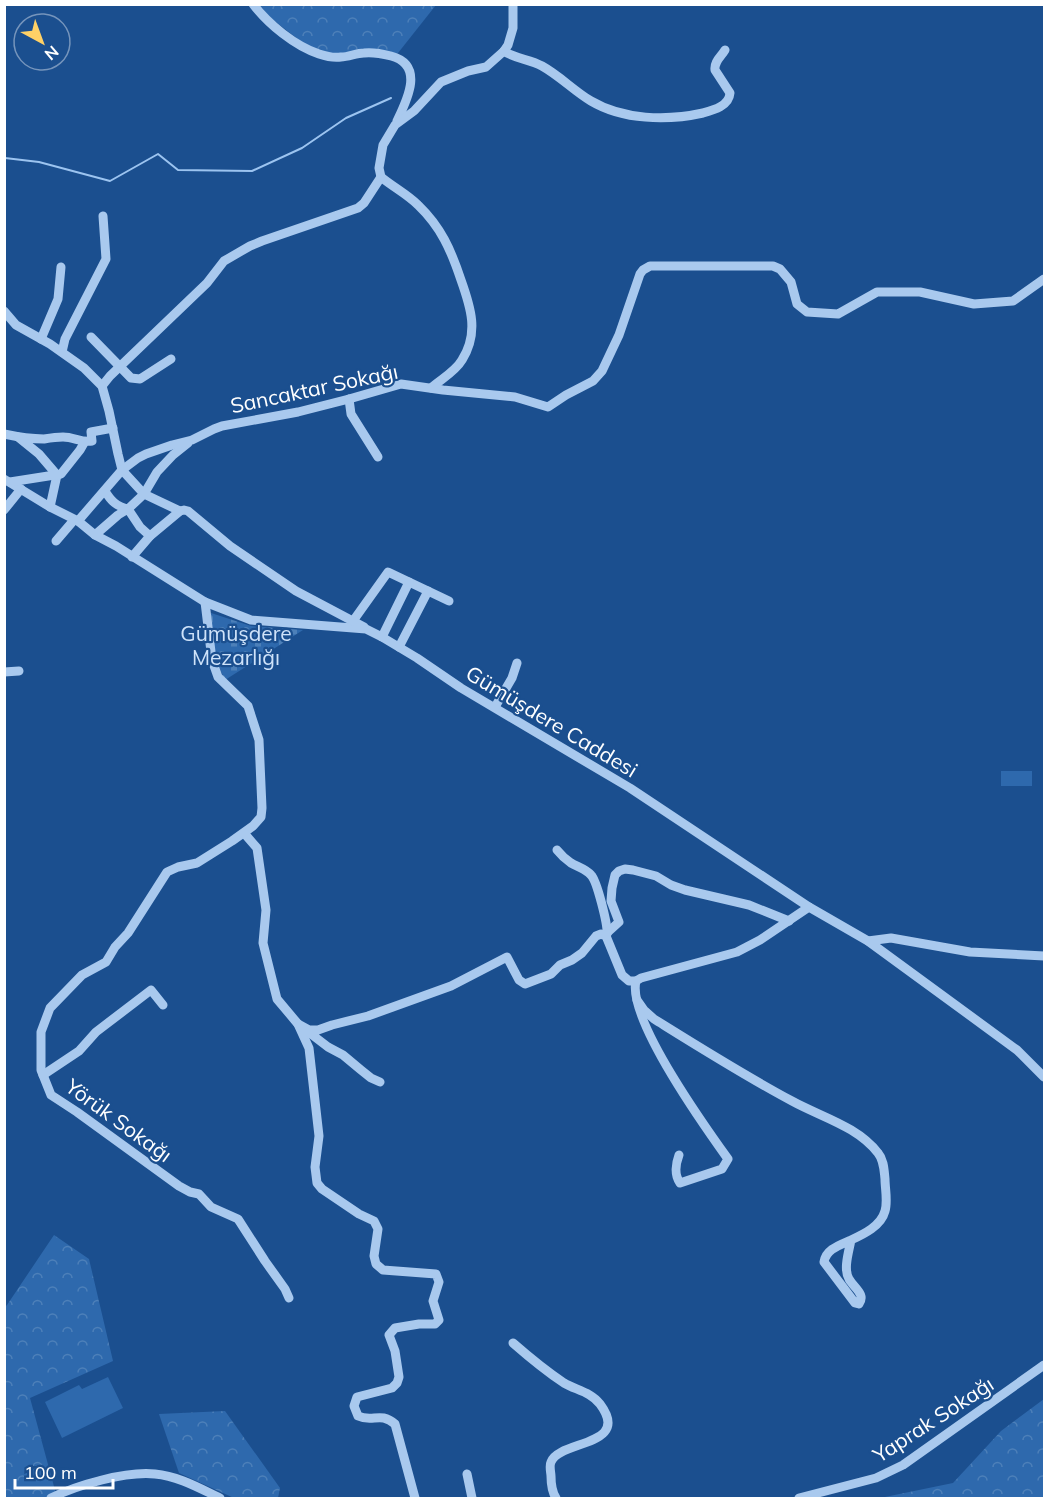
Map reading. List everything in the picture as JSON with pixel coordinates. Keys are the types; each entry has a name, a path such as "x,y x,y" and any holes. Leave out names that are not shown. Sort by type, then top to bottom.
{"street":[{"path":"254,4 264,17 294,41 319,54 341,58 365,52 385,54 400,59 410,71 411,85 403,108 383,145 379,168 381,177 417,204 444,236 456,263 472,318 470,342 464,357 454,370 431,388"},
{"path":"395,125 414,111 441,82 468,71 486,67 504,51 513,28 513,4"},
{"path":"504,51 543,66 574,90 604,108 626,115 658,117 698,114 719,108 726,103 730,93 714,67 725,50"},
{"path":"102,386 207,283 224,261 256,244 358,208 364,203 381,177"},
{"path":"62,352 65,339 106,260 103,216"},
{"name":"Sancaktar Sokağı","path":"56,541 105,491 122,470 146,454 192,440 222,426 298,412 401,384 515,397 548,407 566,394 593,381 602,371 620,335 640,274 650,266 773,266 780,269 791,282 797,304 807,312 838,314 877,292 920,292 974,304 1013,301 1044,279"},
{"path":"41,339 58,299 61,267"},
{"path":"4,311 16,325 62,352 84,368 102,386 122,470 144,494 180,511 188,511 222,540 296,591 366,629"},
{"path":"91,337 131,378 140,379 171,359"},
{"path":"349,399 351,414 378,457"},
{"path":"4,434 18,438 72,438 84,443 92,441 91,432 113,428"},
{"path":"18,438 39,454 57,475"},
{"path":"95,535 144,494 157,472 192,440"},
{"path":"7,481 61,474 84,443"},
{"path":"50,507 57,475"},
{"name":"Gümüşdere Caddesi","path":"7,481 76,520 95,535 205,602 251,621 366,629 382,637 461,688 630,788 809,907 868,941 1017,1050 1044,1077"},
{"path":"4,510 21,489"},
{"path":"105,491 118,507 128,509 140,527 150,536"},
{"path":"132,557 150,536 180,511"},
{"path":"353,621 388,572 448,601"},
{"path":"382,637 409,582"},
{"path":"399,647 428,591"},
{"name":"Yörük Sokağı","path":"205,602 212,660 218,677 248,706 259,740 261,817 253,826 197,863 166,872 128,933 115,947 106,962 82,975 50,1008 41,1032 41,1070 51,1095 179,1186 199,1194 211,1207 238,1219 289,1298"},
{"path":"495,707 512,678 516,663"},
{"path":"4,672 19,671"},
{"path":"244,832 257,848 266,910 263,943 277,999 298,1024 327,1047 344,1055 366,1074 380,1082"},
{"path":"557,850 563,858 582,867 596,881 607,934 622,975 629,981 636,981 737,952 760,940 809,907"},
{"path":"298,1024 309,1030 318,1030 368,1016 451,986 507,957 519,980 525,984 551,974 560,965 582,953 596,936 607,934 619,922 611,901 612,888 615,875 625,869 656,876 685,890 749,905 789,921"},
{"path":"868,941 891,939 970,952 1044,956"},
{"path":"636,981 637,1000 653,1042 695,1112 728,1159 722,1169 680,1183 677,1179 679,1155"},
{"path":"43,1075 79,1051 96,1032 151,990 163,1005"},
{"path":"637,1000 654,1019 733,1068 853,1131 879,1153 884,1169 885,1211 874,1227 830,1251 824,1262 855,1303 859,1304 862,1296 848,1278 847,1272 851,1240"},
{"path":"298,1024 309,1048 319,1136 315,1167 317,1183 322,1190 374,1221 378,1229 374,1256 376,1264 383,1270 436,1274 439,1282 433,1301 439,1320 435,1324 395,1328 389,1335 395,1351 398,1383 392,1388 357,1397 354,1406 358,1416 366,1420 387,1418 395,1424 415,1498"},
{"path":"513,1343 566,1384 587,1393 598,1402 608,1421 604,1433 557,1454 550,1462 553,1494 556,1498"},
{"name":"Yaprak Sokağı","path":"799,1498 876,1478 903,1465 1044,1365"},
{"path":"51,1498 127,1474 154,1474 180,1480 220,1498"},
{"path":"466,1474 472,1498"}],"green space":[{"path":"260,5 436,5 398,53 320,56 268,16"},
{"name":"Gümüşdere Mezarlığı","path":"211,613 251,626 303,630 225,680 214,647"},
{"path":"1001,771 1032,771 1032,786 1001,786"},
{"path":"54,1235 89,1259 113,1361 30,1398 56,1494 50,1498 5,1498 5,1307"},
{"path":"108,1377 123,1408 62,1438 45,1402 79,1385 82,1389"},
{"path":"1044,1399 1044,1498 880,1498 953,1483 1001,1431"},
{"path":"225,1411 280,1488 278,1498 234,1498 179,1473 159,1414"}],"waterway":[{"path":"5,158 39,162 110,181 158,154 178,170 252,171 302,148 346,118 391,98"}]}
